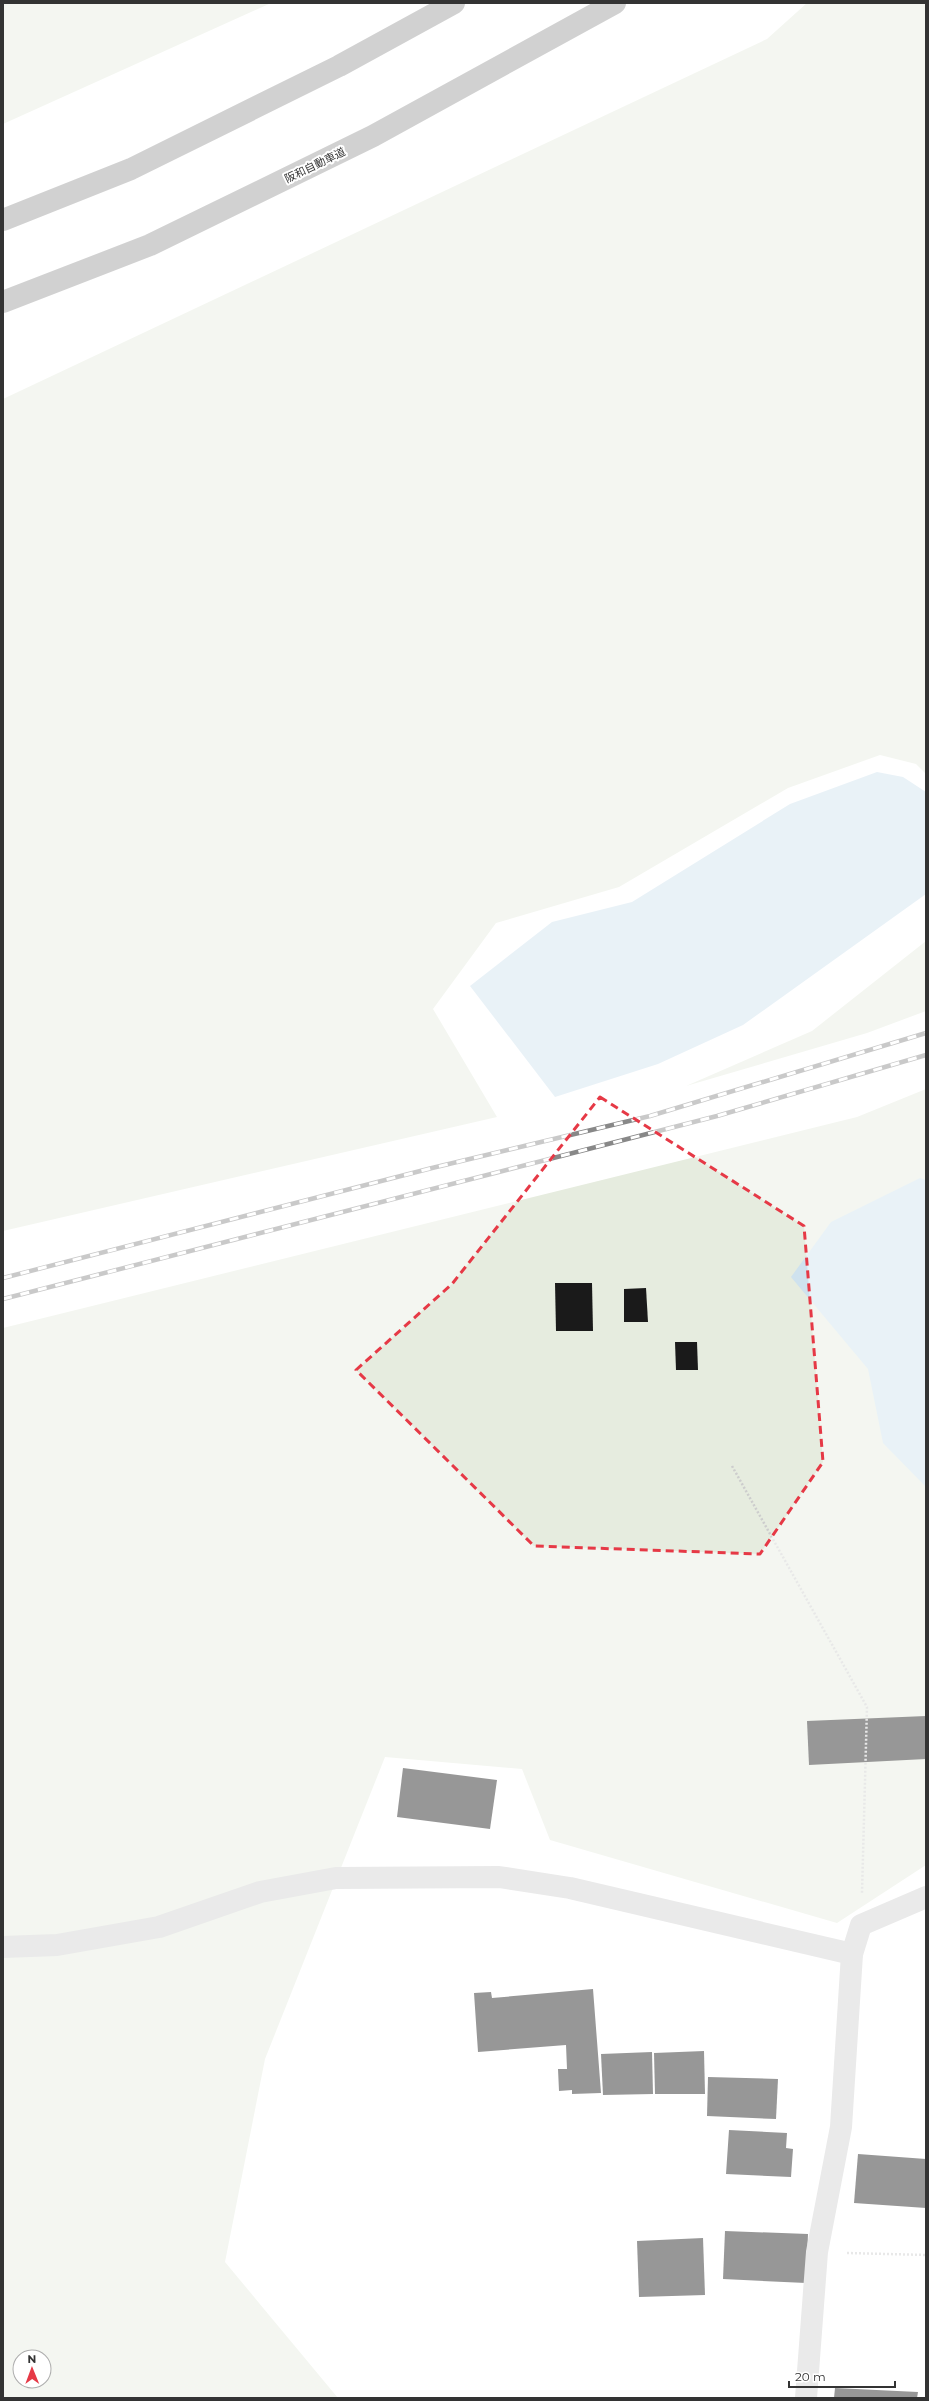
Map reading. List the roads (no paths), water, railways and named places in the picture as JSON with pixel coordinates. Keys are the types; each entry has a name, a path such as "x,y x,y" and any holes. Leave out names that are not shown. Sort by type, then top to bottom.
{"highway":[{"path":"3,220 131,169 339,66 454,3"},
{"name":"阪和自動車道","path":"3,302 150,245 193,224 372,136 615,3"}],"street":[{"path":"3,1946 57,1945 159,1927 260,1892 336,1878 499,1877 570,1888 852,1954"},
{"path":"806,2398 817,2252 841,2127 852,1954 861,1925 926,1897"}],"water":[{"path":"877,772 903,777 926,792 926,894 743,1025 658,1064 555,1097 470,986 552,922 632,902 790,804"},
{"path":"920,1178 926,1180 926,1487 883,1443 868,1369 791,1277 831,1222"}],"railway":[{"path":"3,1278 432,1168 650,1116 926,1033"},
{"path":"3,1299 717,1116 926,1055"}]}
